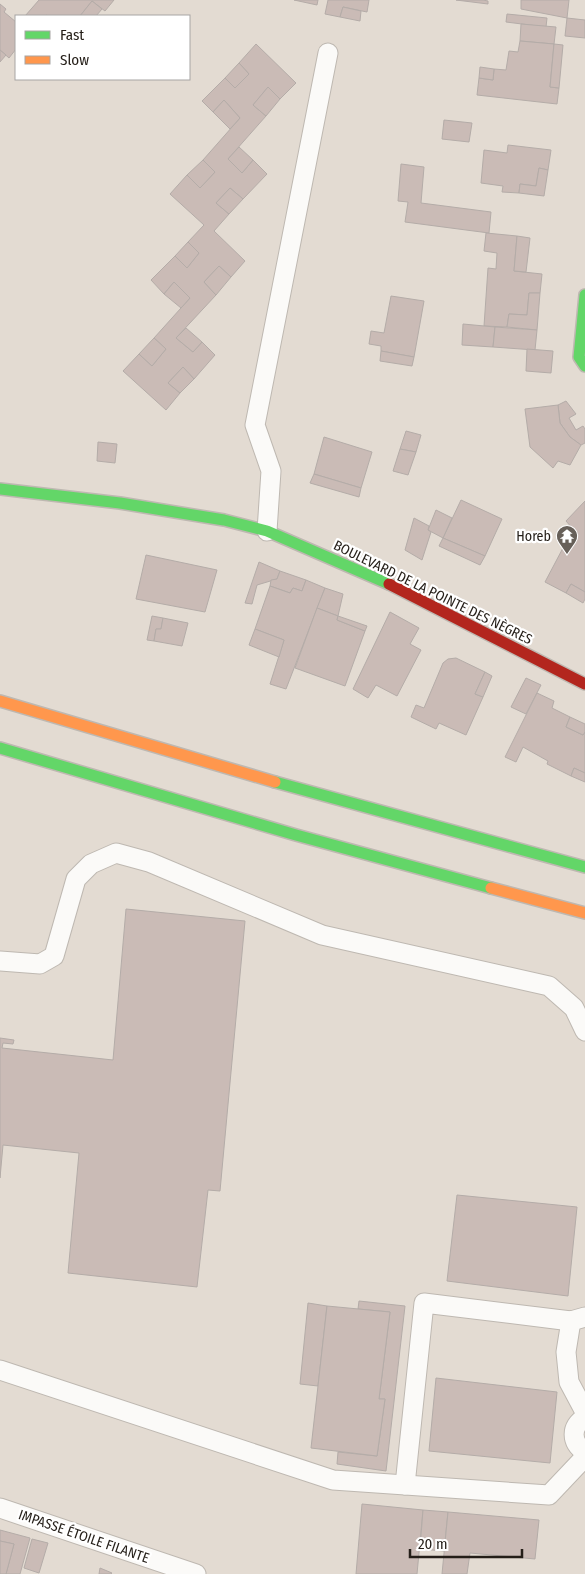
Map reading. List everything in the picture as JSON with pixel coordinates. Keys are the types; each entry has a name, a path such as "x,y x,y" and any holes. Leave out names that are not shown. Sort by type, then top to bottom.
{"main road":[{"path":"585,295 579,357 585,366"},
{"name":"BOULEVARD DE LA POINTE DES NÈGRES","path":"0,489 120,503 224,520 267,530 381,580 585,684"},
{"path":"0,701 301,790 585,867"},
{"path":"0,748 296,835 585,914"}],"lane":[{"path":"267,530 270,471 255,424 328,53"},
{"path":"0,961 40,964 54,956 76,878 91,864 116,853 149,862 322,935 549,986 574,1008 585,1030"},
{"path":"405,1485 424,1303 578,1319 566,1352 569,1382 585,1412"},
{"path":"0,1370 334,1480 549,1495 585,1457"},
{"path":"585,1418 577,1423 574,1429 578,1447 585,1452"},
{"name":"IMPASSE ÉTOILE FILANTE","path":"0,1508 196,1574"}],"building":[{"path":"39,0 114,0 105,11 92,1 81,15 26,15"},
{"path":"294,0 318,0 317,5"},
{"path":"328,0 369,0 367,12 343,7 340,17 325,14"},
{"path":"456,0 483,0 488,1 488,4"},
{"path":"521,0 569,0 567,18 521,9"},
{"path":"92,1 102,9 97,15 81,15"},
{"path":"0,4 6,9 4,12 15,21 15,50 9,58 0,50"},
{"path":"343,7 361,11 360,21 340,17"},
{"path":"507,14 547,18 546,27 506,22"},
{"path":"567,18 585,20 585,38 565,36"},
{"path":"521,24 556,27 554,44 520,41"},
{"path":"520,41 554,44 550,87 559,88 557,104 477,95 479,78 493,80 494,69 506,70 509,51 518,52"},
{"path":"256,44 296,83 280,99 268,87 253,105 266,116 228,159 242,173 253,160 267,174 243,199 230,188 216,203 229,214 214,231 245,261 231,277 219,266 204,282 216,295 176,338 193,352 202,342 215,355 194,379 183,367 168,383 180,393 166,410 123,371 139,354 152,366 166,349 154,338 190,298 174,282 164,294 151,280 175,256 187,268 199,253 188,242 204,225 170,194 187,175 200,188 215,172 203,160 240,118 224,100 213,112 202,101 225,78 235,88 249,74 239,63"},
{"path":"554,44 563,45 559,88 550,87"},
{"path":"0,50 6,55 0,62"},
{"path":"239,63 249,74 235,88 225,78"},
{"path":"480,67 494,69 493,80 479,78"},
{"path":"268,87 280,99 266,116 253,105"},
{"path":"224,100 240,118 230,129 213,112"},
{"path":"444,120 472,123 469,142 442,139"},
{"path":"508,145 551,150 548,170 539,168 536,186 520,184 519,193 502,192 503,186 481,183 484,150 507,153"},
{"path":"239,147 253,160 242,173 228,159"},
{"path":"203,160 215,172 200,188 187,175"},
{"path":"401,164 424,167 421,203 491,212 489,233 405,222 408,202 398,201"},
{"path":"539,168 548,170 544,196 519,193 520,184 536,186"},
{"path":"230,188 243,199 229,214 216,203"},
{"path":"486,233 517,236 514,271 542,274 540,293 529,293 527,315 509,314 507,327 484,326 488,268 496,269 497,253 484,251"},
{"path":"517,236 530,238 526,272 514,271"},
{"path":"188,242 199,253 187,268 175,256"},
{"path":"219,266 231,277 216,295 204,282"},
{"path":"174,282 190,298 181,308 164,294"},
{"path":"529,293 540,293 537,330 507,327 509,314 527,315"},
{"path":"391,296 424,301 414,357 381,351 381,346 369,344 371,331 384,333"},
{"path":"463,324 495,327 493,347 462,345"},
{"path":"495,327 537,330 535,350 493,347"},
{"path":"186,328 202,342 193,352 176,338"},
{"path":"154,338 166,349 152,366 139,354"},
{"path":"527,349 553,351 551,373 526,371"},
{"path":"381,351 414,357 412,366 380,361"},
{"path":"183,367 194,379 180,393 168,383"},
{"path":"566,401 576,414 569,418 576,430 583,426 585,429 585,443 581,445 570,437 560,423 558,405"},
{"path":"558,405 560,423 570,437 581,445 570,465 558,461 553,468 530,447 525,409"},
{"path":"406,431 421,435 416,452 400,449"},
{"path":"324,437 372,452 361,488 314,474"},
{"path":"98,442 117,444 115,463 97,461"},
{"path":"400,449 416,452 408,475 393,471"},
{"path":"314,474 361,488 359,497 310,483"},
{"path":"461,500 502,519 485,556 443,538"},
{"path":"585,501 585,592 571,584 566,593 545,582 573,529 566,521"},
{"path":"436,510 452,518 443,538 428,530"},
{"path":"414,518 429,526 428,530 431,532 422,560 405,550"},
{"path":"443,538 485,556 480,565 439,546"},
{"path":"146,555 217,570 205,612 136,599"},
{"path":"259,562 280,571 277,579 257,585 252,604 245,603"},
{"path":"280,571 306,580 302,591 293,588 290,593 270,586 271,580 277,579"},
{"path":"306,580 325,588 286,689 270,684 284,640 255,629 270,586 290,593 293,588 302,591"},
{"path":"571,584 585,592 583,603 566,593"},
{"path":"325,588 343,594 338,616 317,608"},
{"path":"317,608 338,616 337,620 365,631 345,686 295,668"},
{"path":"390,612 419,628 410,644 421,650 397,696 376,685 368,698 353,689"},
{"path":"152,616 163,618 161,629 156,629 154,641 147,640"},
{"path":"338,616 367,626 365,631 337,620"},
{"path":"163,618 188,623 182,646 154,641 156,629 161,629"},
{"path":"255,629 284,640 279,657 249,645"},
{"path":"456,658 485,672 475,694 483,697 466,735 439,723 436,729 411,717 416,705 424,708 443,663 448,659"},
{"path":"485,672 492,676 483,697 475,694"},
{"path":"526,678 541,685 526,714 511,707"},
{"path":"537,693 554,701 552,708 570,717 566,727 583,735 585,732 585,773 574,768 571,776 547,764 548,761 523,747 516,762 505,757"},
{"path":"570,717 585,724 583,735 566,727"},
{"path":"574,768 585,773 585,782 571,776"},
{"path":"126,909 245,921 220,1191 208,1190 197,1287 68,1273 79,1153 3,1145 0,1178 0,1038 14,1040 13,1044 3,1043 2,1048 113,1060"},
{"path":"457,1195 577,1207 568,1296 447,1281"},
{"path":"359,1301 405,1306 386,1471 337,1464 338,1452 377,1456 385,1399 379,1399 390,1312 358,1309"},
{"path":"308,1303 327,1306 318,1386 300,1384"},
{"path":"327,1306 390,1312 379,1399 385,1399 377,1456 311,1448"},
{"path":"436,1378 557,1392 550,1463 429,1451"},
{"path":"362,1504 423,1510 417,1574 356,1574"},
{"path":"423,1510 448,1512 444,1551 420,1549"},
{"path":"448,1512 539,1520 535,1559 470,1553 467,1574 442,1574"},
{"path":"0,1530 30,1538 20,1574 6,1574 14,1544 0,1541"},
{"path":"32,1539 48,1543 39,1573 24,1568"},
{"path":"0,1541 14,1544 6,1574 0,1574"},
{"path":"100,1568 112,1573 99,1574"}],"traffic: fast":[{"path":"585,295 579,357 585,366"},
{"path":"0,489 120,503 224,520 267,531 389,584"},
{"path":"0,748 296,835 491,888"},
{"path":"275,782 585,867"}],"traffic: slow":[{"path":"0,701 275,782"},
{"path":"491,888 585,913"}],"traffic: jam":[{"path":"389,584 585,684"}],"place":[{"name":"Horeb","path":"567,555"}]}
